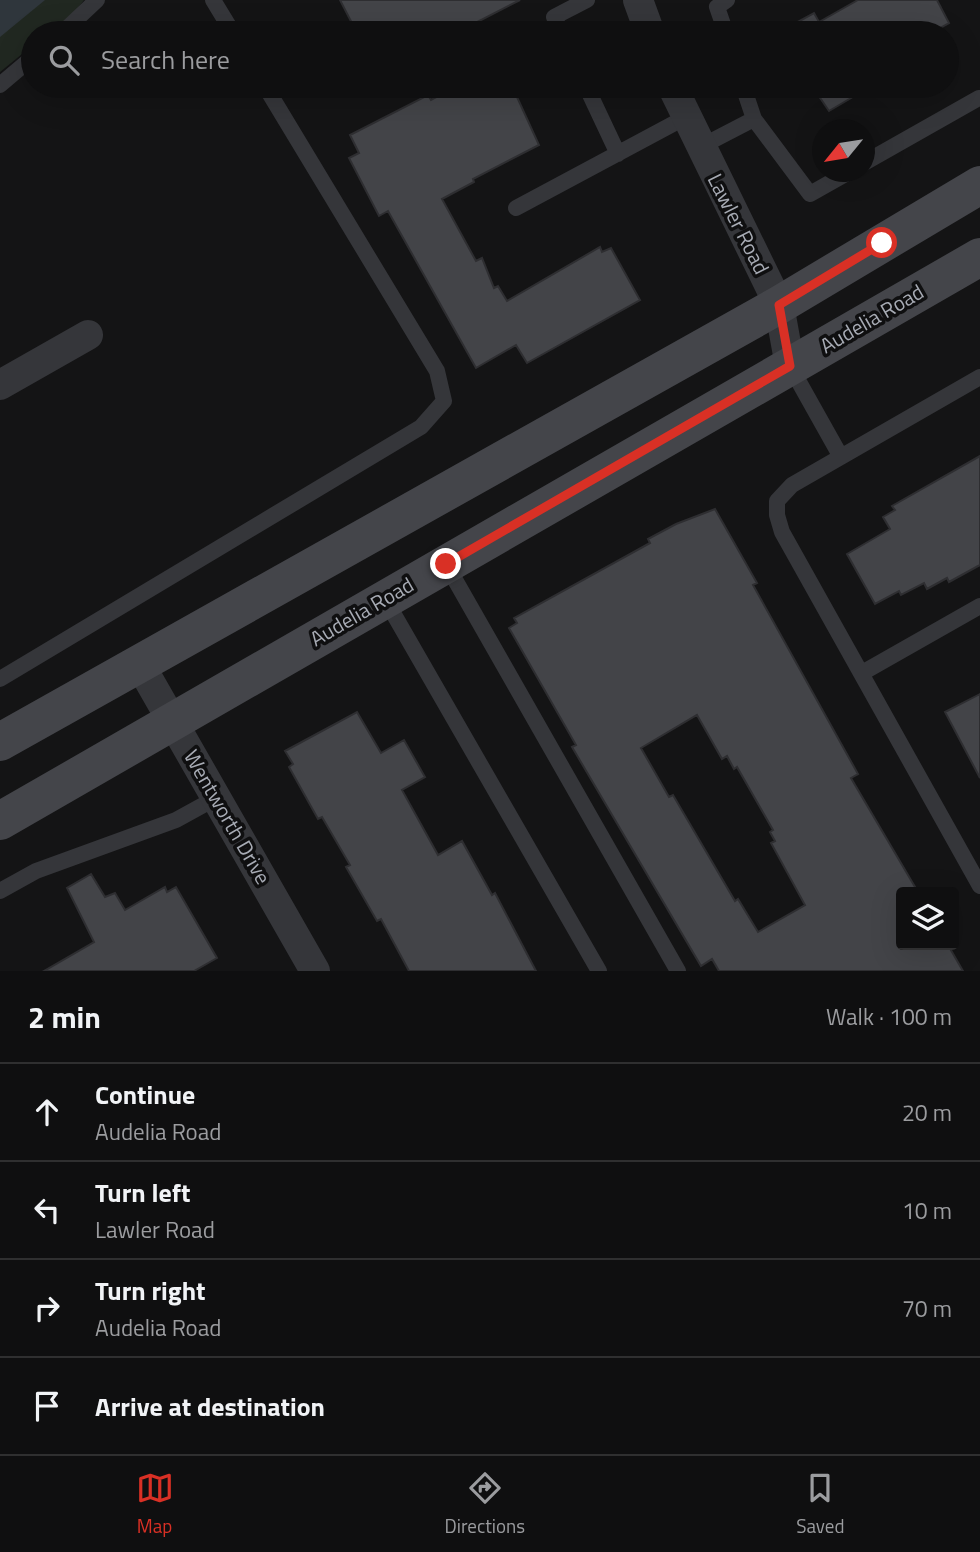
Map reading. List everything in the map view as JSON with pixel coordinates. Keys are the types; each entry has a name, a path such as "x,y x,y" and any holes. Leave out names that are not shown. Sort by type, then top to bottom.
{"main road":[{"path":"0,742 779,305 980,185"},
{"name":"Audelia Road","path":"0,821 980,257"}],"street":[{"path":"638,0 646,21"},
{"name":"Lawler Road","path":"677,98 779,305 790,366"},
{"path":"0,385 88,335"},
{"name":"Wentworth Drive","path":"139,663 315,971"}],"lane":[{"path":"75,21 97,0"},
{"path":"214,0 226,21"},
{"path":"556,21 554,17 587,0"},
{"path":"722,21 717,6 727,0"},
{"path":"0,85 21,67"},
{"path":"0,679 421,427 444,401 437,371 272,98"},
{"path":"592,98 618,154"},
{"path":"747,98 754,119 810,194 831,182"},
{"path":"875,157 979,98"},
{"path":"516,208 686,117"},
{"path":"700,146 754,119"},
{"path":"790,366 841,457"},
{"path":"980,377 792,485 777,501 777,516 782,532 980,886"},
{"path":"446,564 678,971"},
{"path":"386,599 599,971"},
{"path":"862,673 980,606"},
{"path":"0,891 36,871 176,820 216,798"}],"shaded area":[{"path":"0,0 84,0 64,21 21,21 21,55 0,72"},
{"path":"0,0 45,0 0,37"}],"building":[{"path":"340,0 520,0 479,21 351,21"},
{"path":"858,0 937,0 948,21 821,21"},
{"path":"814,13 818,21 799,21"},
{"path":"422,98 517,98 539,145 473,179 474,182 442,199 476,261 482,258 494,288 498,286 507,301 600,247 602,252 611,248 640,300 527,363 516,345 476,368 388,211 379,216 349,158 359,153 350,135"},
{"path":"820,98 851,98 829,111"},
{"path":"980,456 980,565 949,582 947,578 927,589 924,583 901,595 899,591 875,604 847,554 890,529 883,517 895,510 892,506"},
{"path":"715,509 757,583 753,585 858,774 851,778 915,887 896,887 896,950 951,950 963,971 719,971 712,959 701,966 572,747 576,745 509,628 517,623 514,618 650,543 648,539 676,524","holes":["697,715 722,759 727,756 734,769 737,767 773,830 770,832 775,841 771,843 805,905 758,932 738,899 735,901 673,795 669,797 641,748"]},
{"path":"980,694 980,778 945,712"},
{"path":"357,712 381,753 404,740 425,777 402,790 438,855 462,841 492,895 495,893 536,971 409,971 381,919 377,921 346,867 350,865 322,817 318,819 289,767 293,764 285,751"},
{"path":"91,874 105,897 115,893 125,910 165,887 167,892 176,887 217,958 194,971 44,971 94,942 67,888"}],"route":[{"path":"446,564 790,366 779,305 882,243"}]}
